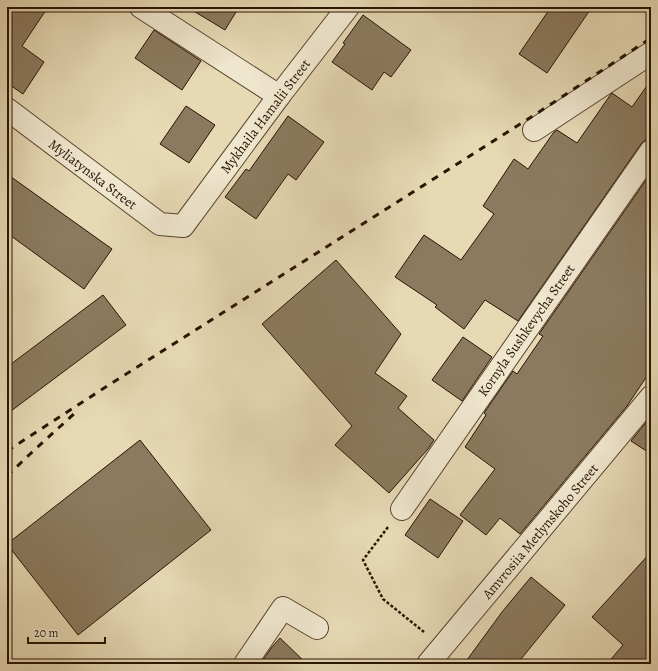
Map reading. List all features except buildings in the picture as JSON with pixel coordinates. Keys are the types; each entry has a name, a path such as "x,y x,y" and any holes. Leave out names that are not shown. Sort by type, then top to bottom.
{"street":[{"path":"141,7 279,96"},
{"name":"Mykhaila Hamalii Street","path":"183,226 279,96 348,7"},
{"path":"534,130 651,52"},
{"name":"Myliatynska Street","path":"7,110 160,224 183,226"},
{"name":"Kornyla Sushkevycha Street","path":"402,509 651,150"},
{"name":"Amvrosiia Metlynskoho Street","path":"428,664 650,399"},
{"path":"245,664 283,608 317,628"}],"path":[{"path":"402,509 364,560 383,599 443,647"}],"railway":[{"path":"7,451 539,112 651,38"},
{"path":"7,476 77,411"}]}
